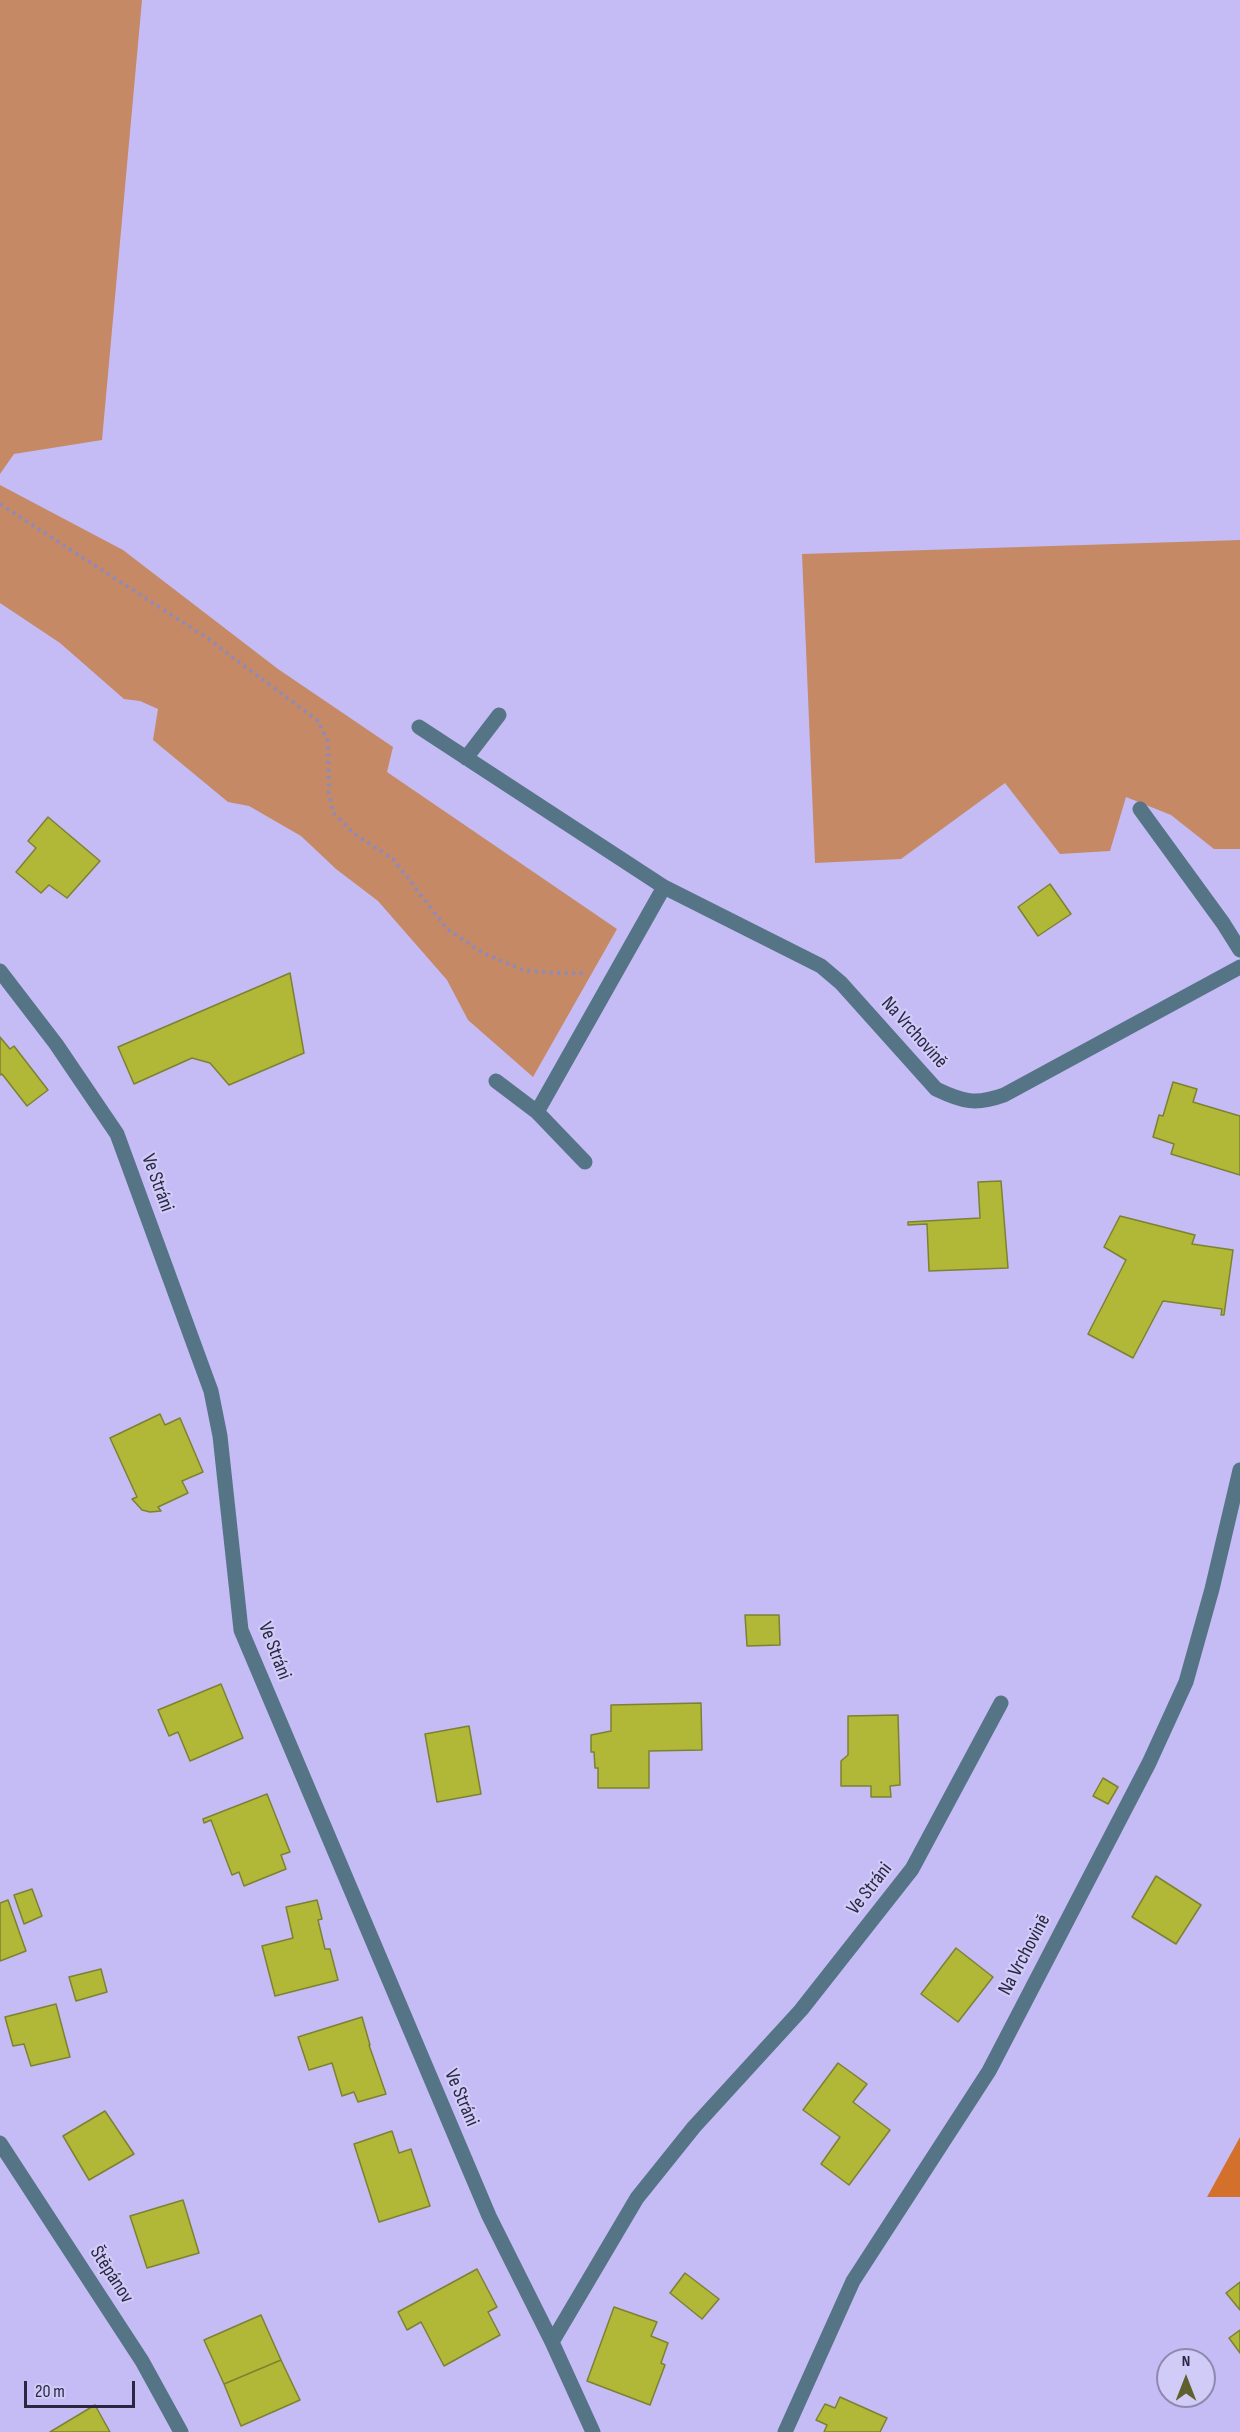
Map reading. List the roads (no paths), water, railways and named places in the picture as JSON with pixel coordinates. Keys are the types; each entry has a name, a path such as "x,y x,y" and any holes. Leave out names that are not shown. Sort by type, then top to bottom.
{"street":[{"path":"466,758 499,715"},
{"name":"Na Vrchovině","path":"419,728 664,887 821,966 841,983 936,1089 957,1099 985,1102 1004,1095 1240,967"},
{"path":"1140,809 1240,950"},
{"path":"537,1112 664,887"},
{"name":"Ve Stráni","path":"0,971 56,1044 117,1134 211,1391 220,1436 241,1630 489,2216 552,2342 593,2432"},
{"path":"496,1081 537,1112 585,1162"},
{"name":"Na Vrchovině","path":"786,2432 853,2282 988,2071 1149,1763 1186,1682 1212,1589 1240,1470"},
{"name":"Ve Stráni","path":"552,2342 637,2198 694,2127 801,2010 912,1869 1001,1703"},
{"name":"Štěpánov","path":"0,2144 142,2361 181,2432"}]}
